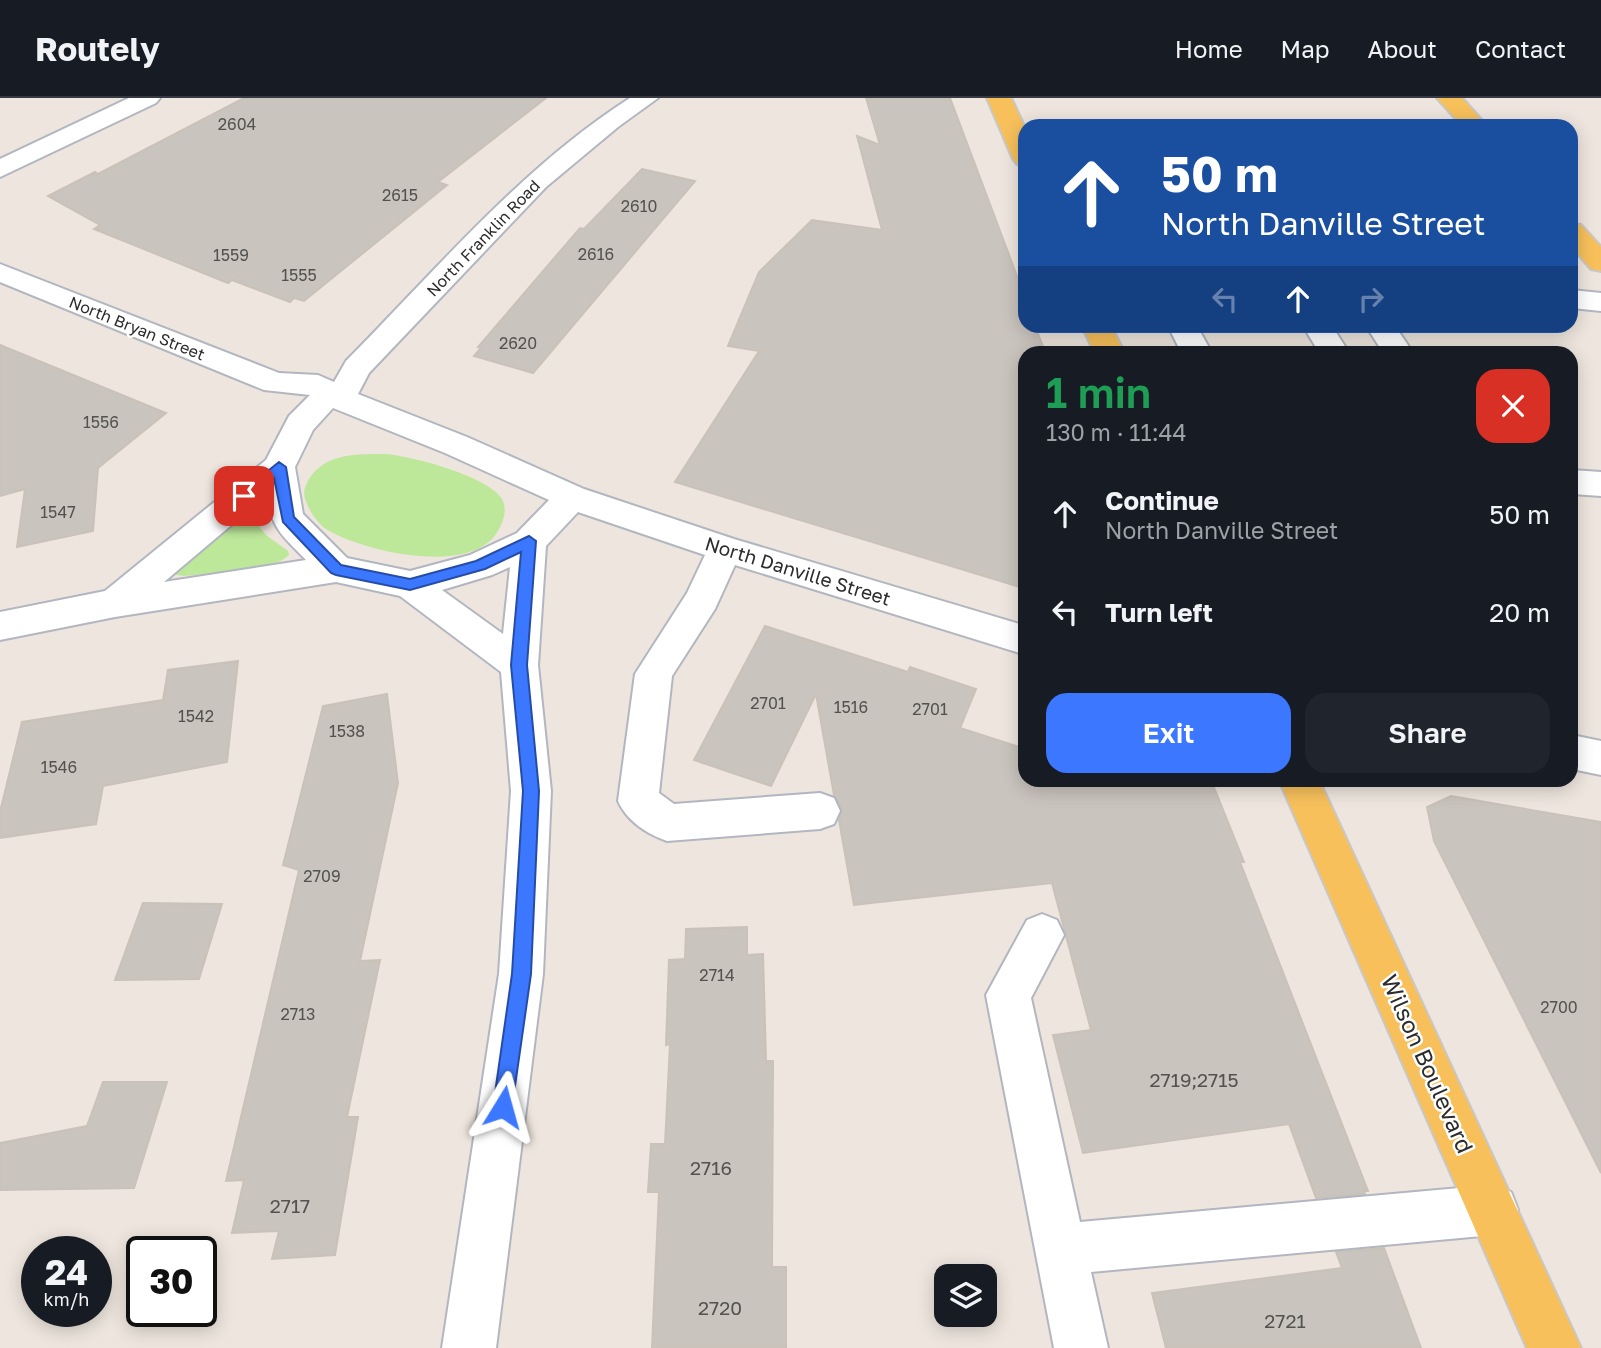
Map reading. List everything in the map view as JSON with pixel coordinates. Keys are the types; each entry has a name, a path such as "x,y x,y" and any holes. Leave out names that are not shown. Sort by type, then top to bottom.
{"main road":[{"path":"999,98 1018,141"},
{"path":"1449,98 1468,119"},
{"path":"1578,238 1601,263"},
{"name":"Wilson Boulevard","path":"1301,787 1554,1348"}],"street":[{"path":"0,169 148,98"},
{"name":"North Franklin Road","path":"279,467 300,424 335,396 357,368 537,182 609,122 646,98"},
{"name":"North Bryan Street","path":"0,272 275,383 318,385 335,396"},
{"path":"1578,300 1601,302"},
{"path":"275,383 286,406 300,424"},
{"name":"North Danville Street","path":"335,396 456,445 572,497 726,549 1018,639"},
{"path":"115,603 279,467 288,519 336,569"},
{"path":"1578,482 1601,484"},
{"path":"410,585 480,566 529,541 572,497"},
{"path":"469,1348 522,974 531,791 519,665 529,541"},
{"path":"726,549 702,599 654,674 638,801 667,823 820,811"},
{"path":"0,626 115,603 336,569 410,585 519,665"},
{"path":"1578,753 1601,758"},
{"path":"1042,935 1008,995 1082,1348"},
{"path":"1062,1249 1493,1210"}],"green space":[{"path":"385,454 413,459 466,475 494,491 502,499 505,508 503,521 496,534 482,547 462,554 413,556 363,545 322,526 304,496 306,484 316,470 343,457"},
{"path":"244,515 251,516 266,535 288,551 289,555 281,561 255,568 183,576 173,574 176,569"}],"building":[{"path":"244,98 546,98 438,182 447,185 304,301 294,298 290,302 232,280 228,283 94,229 100,225 48,196 95,172 98,174"},
{"path":"866,98 950,98 1018,279 1018,333 1038,333 1043,346 1018,346 1018,587 675,482 759,351 728,346 759,272 812,220 882,230 857,136 880,145"},
{"path":"642,169 695,181 533,373 474,356 481,348 478,347 580,228 584,229"},
{"path":"0,345 166,413 98,468 93,531 17,547 25,489 0,496"},
{"path":"765,626 908,672 910,667 976,689 960,728 1018,746 1018,787 1214,787 1244,862 1240,862 1368,1191 1364,1191 1365,1194 1316,1198 1289,1124 1083,1153 1053,1035 1091,1030 1052,883 854,905 839,820 842,810 834,795 816,694 771,786 694,760"},
{"path":"238,661 227,762 103,786 96,824 0,838 0,812 22,722 163,700 168,670"},
{"path":"387,694 398,783 360,961 380,960 347,1117 358,1117 335,1255 272,1259 279,1231 232,1233 244,1180 226,1181 299,870 283,865 323,706"},
{"path":"1451,796 1601,822 1601,1173 1434,841 1427,807"},
{"path":"143,903 222,904 199,979 115,980"},
{"path":"747,927 747,955 763,954 766,1061 773,1061 772,1267 786,1267 786,1348 652,1348 659,1192 648,1192 651,1144 665,1144 670,1044 666,1045 669,960 685,959 686,929"},
{"path":"103,1082 167,1082 134,1188 0,1190 0,1143 87,1126"},
{"path":"1384,1248 1421,1348 1166,1348 1152,1293 1342,1268 1336,1252"}],"route":[{"path":"244,496 279,467 288,519 336,569 410,585 480,566 529,541 519,665 531,791 522,974 503,1107"}]}
